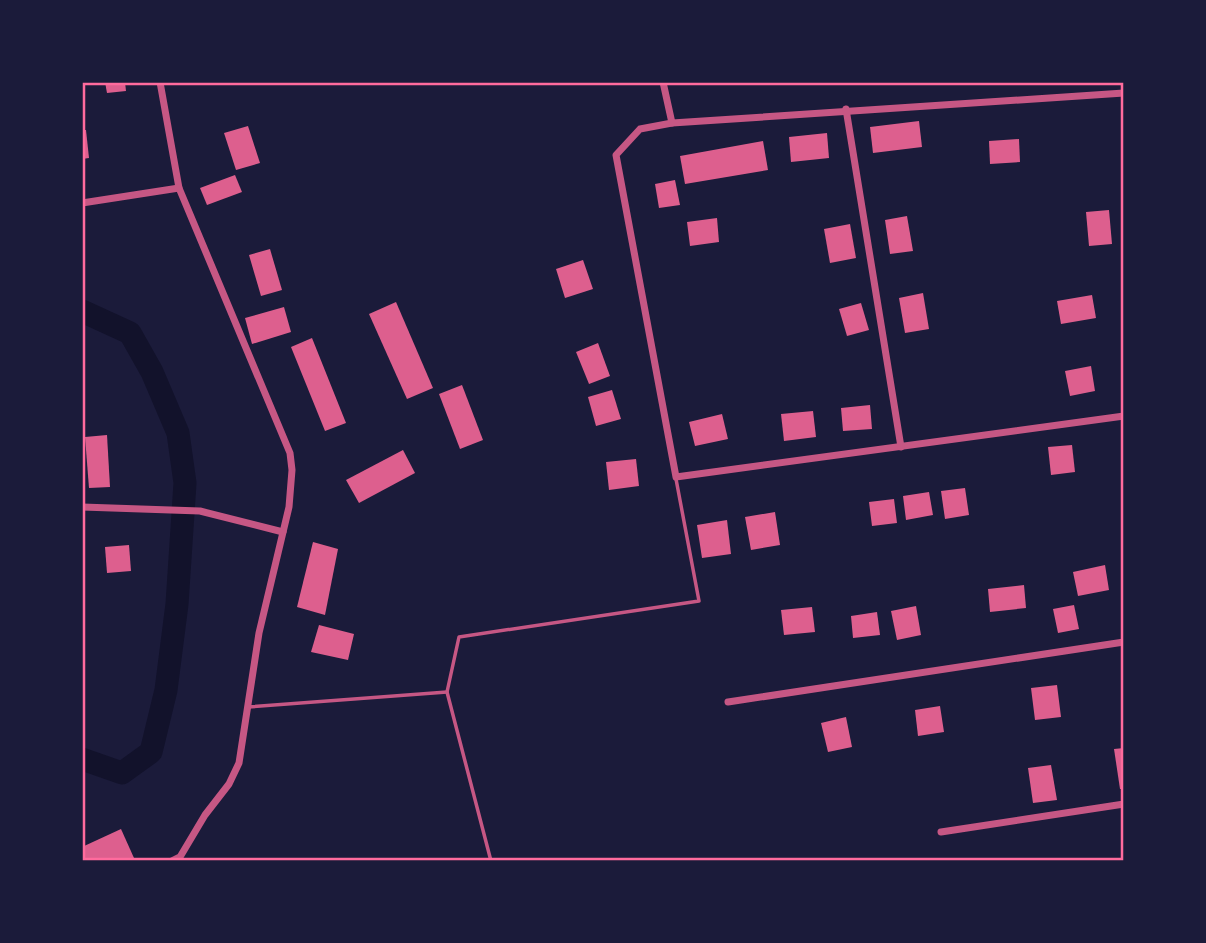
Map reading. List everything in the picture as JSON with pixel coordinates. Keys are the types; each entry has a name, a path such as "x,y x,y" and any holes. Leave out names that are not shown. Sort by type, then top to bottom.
{"street":[{"path":"160,82 179,188 290,453 291,482 283,531 259,633 239,763 229,784 205,815 180,857 172,861"},
{"path":"663,82 672,122"},
{"path":"1124,93 672,122 640,128 615,155 676,477 1124,416"},
{"path":"846,109 901,447"},
{"path":"82,203 179,188"},
{"path":"82,507 200,511 283,531"},
{"path":"728,702 1124,642"},
{"path":"941,832 1124,804"}],"lane":[{"path":"491,861 447,692 459,637 699,601 676,477"},
{"path":"248,707 447,692"}],"building":[{"path":"105,82 125,82 126,91 107,93"},
{"path":"919,121 922,147 873,153 870,127"},
{"path":"248,126 260,163 236,170 224,133"},
{"path":"82,130 86,130 89,158 82,159"},
{"path":"827,133 829,158 791,162 789,137"},
{"path":"1019,139 1020,162 990,164 989,141"},
{"path":"763,141 768,170 685,184 680,156"},
{"path":"235,175 242,192 207,205 200,188"},
{"path":"675,180 680,205 659,208 655,184"},
{"path":"1109,210 1112,244 1089,246 1086,212"},
{"path":"907,216 913,251 890,254 885,220"},
{"path":"717,218 719,242 690,246 687,222"},
{"path":"850,224 856,258 830,263 824,229"},
{"path":"270,249 282,290 261,296 249,255"},
{"path":"583,260 593,289 565,298 556,269"},
{"path":"923,293 929,329 905,333 899,298"},
{"path":"1092,295 1096,318 1061,324 1057,301"},
{"path":"396,302 433,388 407,399 369,314"},
{"path":"861,303 869,330 847,336 839,309"},
{"path":"284,307 291,332 252,344 245,318"},
{"path":"312,338 346,423 325,431 291,347"},
{"path":"598,343 610,376 589,384 576,352"},
{"path":"1091,366 1095,391 1070,396 1065,371"},
{"path":"462,385 483,440 460,449 439,394"},
{"path":"612,390 621,419 596,426 588,397"},
{"path":"870,405 872,429 843,431 841,408"},
{"path":"813,411 816,437 784,441 781,414"},
{"path":"722,414 728,439 695,446 689,422"},
{"path":"107,435 110,487 89,488 85,437"},
{"path":"1072,445 1075,472 1051,475 1048,447"},
{"path":"403,450 415,473 359,503 346,480"},
{"path":"636,459 639,486 609,490 606,462"},
{"path":"965,488 969,515 945,519 941,491"},
{"path":"929,492 933,515 906,520 903,496"},
{"path":"894,499 897,523 872,526 869,502"},
{"path":"775,512 780,545 751,550 745,517"},
{"path":"727,520 731,554 702,558 697,525"},
{"path":"313,542 338,549 325,615 297,607"},
{"path":"129,545 131,571 107,573 105,547"},
{"path":"1105,565 1109,590 1078,596 1073,572"},
{"path":"1024,585 1026,608 990,612 988,589"},
{"path":"1074,605 1079,629 1058,633 1053,609"},
{"path":"916,606 921,635 897,640 891,611"},
{"path":"812,607 815,632 784,635 781,610"},
{"path":"877,612 880,635 853,638 851,616"},
{"path":"319,625 354,634 348,660 311,652"},
{"path":"1057,685 1061,717 1035,720 1031,688"},
{"path":"940,706 944,732 918,736 915,710"},
{"path":"846,717 852,747 828,752 821,723"},
{"path":"1124,748 1124,789 1120,789 1114,749"},
{"path":"1051,765 1057,800 1033,803 1028,768"},
{"path":"121,829 134,858 128,861 82,861 82,847"}],"waterway":[{"path":"82,311 130,333 152,372 178,433 185,483 177,604 166,690 151,752 122,773 82,759"}]}
